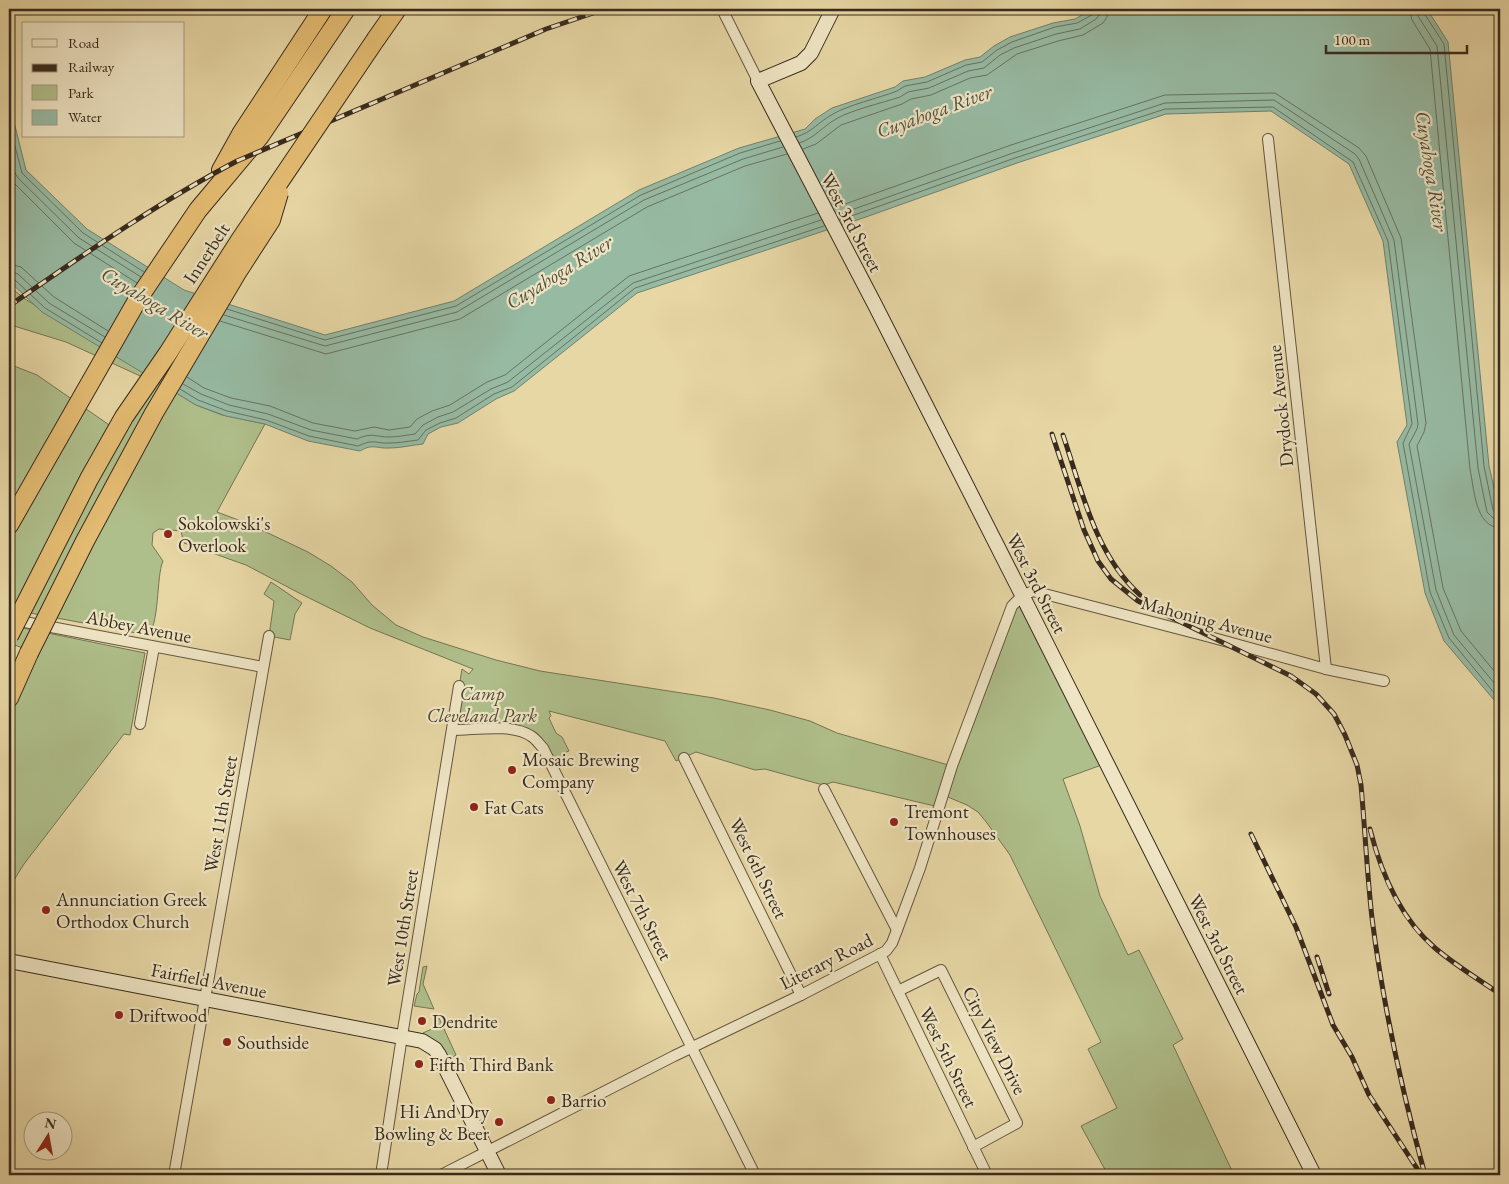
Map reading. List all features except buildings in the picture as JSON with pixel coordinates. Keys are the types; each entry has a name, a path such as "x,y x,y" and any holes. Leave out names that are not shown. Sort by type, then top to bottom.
{"highway":[{"path":"198,210 241,134 323,9"},
{"name":"Innerbelt","path":"9,525 138,299 198,210 260,136 346,9"},
{"name":"Innerbelt","path":"9,636 89,479 124,417 397,9"},
{"path":"9,698 29,653 85,541 154,413 271,220 286,174"}],"street":[{"name":"West 3rd Street","path":"722,9 780,125 875,305 1314,1175"},
{"path":"758,81 801,63 811,53 832,9"},
{"name":"Drydock Avenue","path":"1268,139 1326,669"},
{"name":"Mahoning Avenue","path":"1022,596 1033,591 1326,669 1384,681"},
{"name":"Literary Road","path":"442,1175 691,1048 801,995 880,954 890,946 920,868 957,753 1012,606 1022,596"},
{"name":"Abbey Avenue","path":"9,619 264,667"},
{"name":"West 11th Street","path":"174,1175 269,636"},
{"path":"140,724 154,646"},
{"name":"West 10th Street","path":"382,1175 402,1036 459,686"},
{"name":"West 7th Street","path":"452,730 511,728 533,737 543,748 755,1175"},
{"name":"West 6th Street","path":"684,758 801,995"},
{"path":"824,789 897,930"},
{"name":"West 5th Street","path":"880,954 987,1175"},
{"name":"Fairfield Avenue","path":"9,961 402,1036 428,1043 440,1055 499,1175"},
{"name":"City View Drive","path":"898,991 941,970 1013,1114 1017,1123 973,1147"}],"green space":[{"name":"Camp Cleveland Park","path":"9,286 25,299 196,405 222,415 265,424 217,512 249,524 308,552 331,566 352,582 372,605 396,625 423,637 496,660 540,671 714,698 770,710 810,721 837,733 952,766 1012,606 1022,596 1107,763 1063,779 1080,826 1100,896 1128,955 1139,950 1183,1039 1173,1045 1234,1175 1108,1175 1081,1126 1117,1108 1088,1049 1101,1042 1010,855 978,812 967,805 943,795 939,807 833,782 827,784 824,789 823,785 765,769 755,770 696,752 676,761 665,741 549,711 551,716 549,718 556,733 562,737 569,751 564,753 566,757 551,763 522,731 452,730 462,669 469,674 473,669 370,628 246,565 184,543 181,531 159,529 153,533 152,545 163,561 154,622 147,635 9,609 9,364 37,375 118,431 149,380 66,342 14,326 9,329"},
{"path":"271,582 302,603 295,614 290,640 269,636 274,601 264,594"},
{"path":"9,625 145,653 130,735 124,734 24,864 9,888 9,715 35,660 34,652 9,643"},
{"path":"427,966 423,984 434,1009 414,1006 419,992 423,967"},
{"path":"439,1018 456,1055 451,1058 447,1057 435,1041 423,1033 436,1027 433,1020"}],"water":[{"name":"Cuyahoga River","path":"1093,9 1427,9 1448,42 1489,466 1500,514 1500,707 1444,641 1425,593 1397,442 1407,425 1383,241 1349,164 1271,111 1166,114 637,293 514,391 496,399 458,423 441,427 428,434 423,444 402,447 372,447 360,451 308,441 265,424 226,416 196,405 42,312 9,281 9,102 26,170 87,229 184,290 325,335 454,301 639,190 739,148 805,129 815,119 832,108 895,87 903,81 925,77 965,60 980,57 1010,37 1053,23 1075,19"}],"railway":[{"path":"9,306 149,212 237,161 546,29 605,9"},
{"path":"1052,434 1084,530 1098,561 1111,579 1138,601 1291,676 1316,694 1334,714 1345,735 1357,765 1361,785 1376,951 1401,1080 1425,1175"},
{"path":"1063,435 1084,499 1101,541 1112,561 1140,595"},
{"path":"1370,829 1386,878 1411,923 1435,948 1500,994"},
{"path":"1251,834 1296,927 1333,1025 1352,1057 1369,1095 1420,1173"},
{"path":"1317,957 1329,994"}],"place":[{"name":"Sokolowski's Overlook","path":"168,534"},
{"name":"Mosaic Brewing Company","path":"512,770"},
{"name":"Fat Cats","path":"474,807"},
{"name":"Tremont Townhouses","path":"894,822"},
{"name":"Annunciation Greek Orthodox Church","path":"46,910"},
{"name":"Driftwood","path":"119,1015"},
{"name":"Dendrite","path":"422,1021"},
{"name":"Southside","path":"227,1042"},
{"name":"Fifth Third Bank","path":"419,1064"},
{"name":"Barrio","path":"551,1100"},
{"name":"Hi And Dry Bowling & Beer","path":"499,1122"}]}
